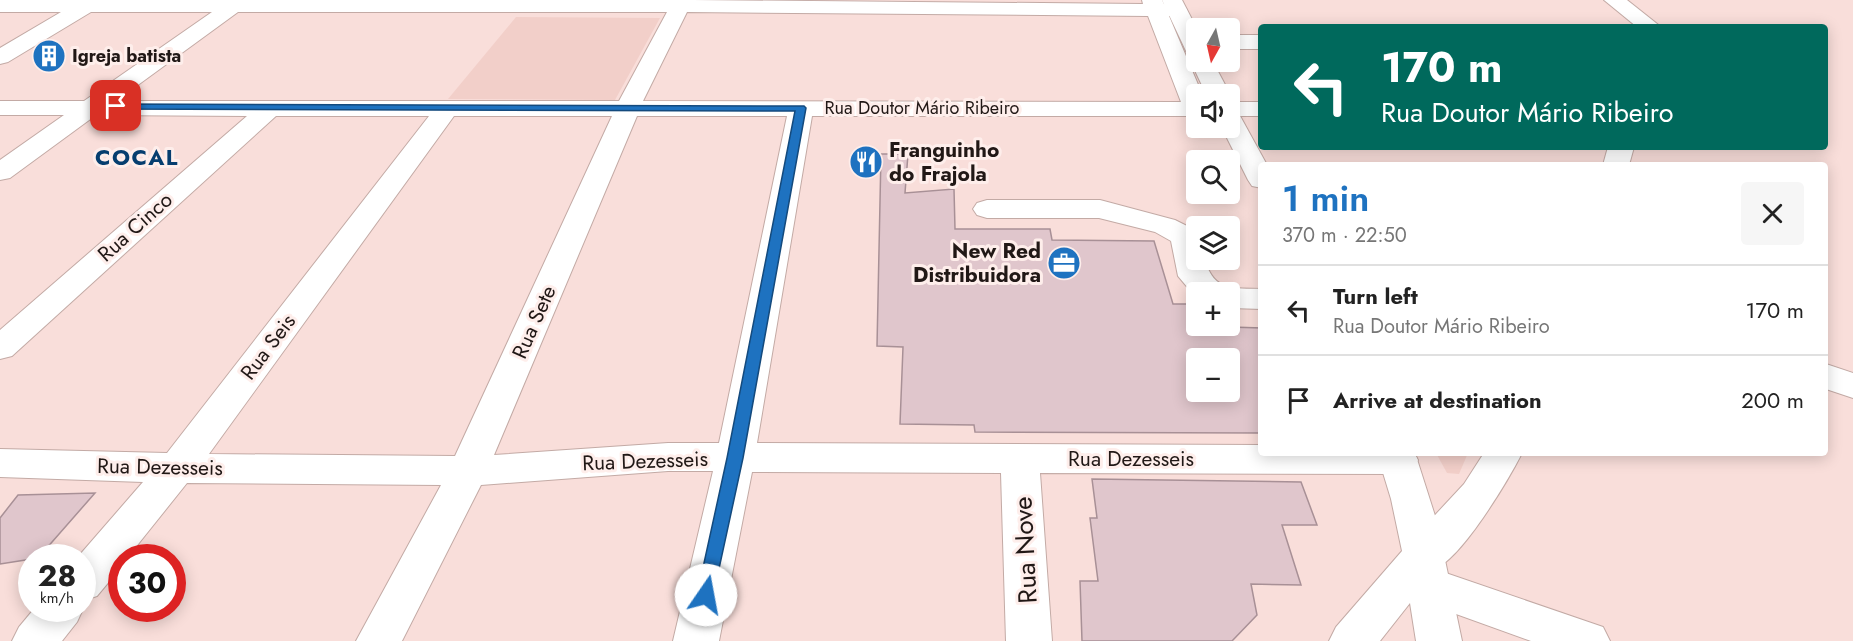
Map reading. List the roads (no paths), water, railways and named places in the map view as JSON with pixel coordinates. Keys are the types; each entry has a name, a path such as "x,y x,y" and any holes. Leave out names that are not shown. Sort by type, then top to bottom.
{"street":[{"path":"1614,0 1646,24"},
{"path":"0,57 92,3"},
{"path":"0,6 92,3 1164,5"},
{"path":"0,172 238,3"},
{"name":"Rua Sete","path":"379,641 468,471 629,106 681,3"},
{"path":"1164,5 1186,34"},
{"path":"1164,5 1189,84"},
{"path":"1240,42 1258,42"},
{"name":"Rua Doutor Mário Ribeiro","path":"0,108 629,106 1186,109"},
{"name":"Rua Cinco","path":"0,348 271,107"},
{"name":"Rua Seis","path":"96,566 177,468 448,107"},
{"path":"696,641 735,458 801,108"},
{"path":"1240,109 1258,109"},
{"path":"1240,138 1258,172"},
{"path":"987,209 1100,209 1165,226 1185,239 1194,276 1200,282"},
{"path":"1240,298 1258,299"},
{"path":"1828,377 1853,386"},
{"path":"1352,641 1420,573 1478,495 1501,456"},
{"name":"Rua Dezesseis","path":"0,463 177,468 468,471 668,457 1020,459 1397,457"},
{"path":"1397,457 1420,573 1439,641"},
{"name":"Rua Nove","path":"1020,459 1029,641"},
{"path":"1420,573 1587,641"},
{"path":"34,641 50,622"}],"place":[{"name":"Igreja batista","path":"49,56"},
{"name":"Franguinho do Frajola","path":"866,162"},
{"name":"New Red Distribuidora","path":"1064,263"}],"district":[{"name":"COCAL","path":"137,157"}]}
